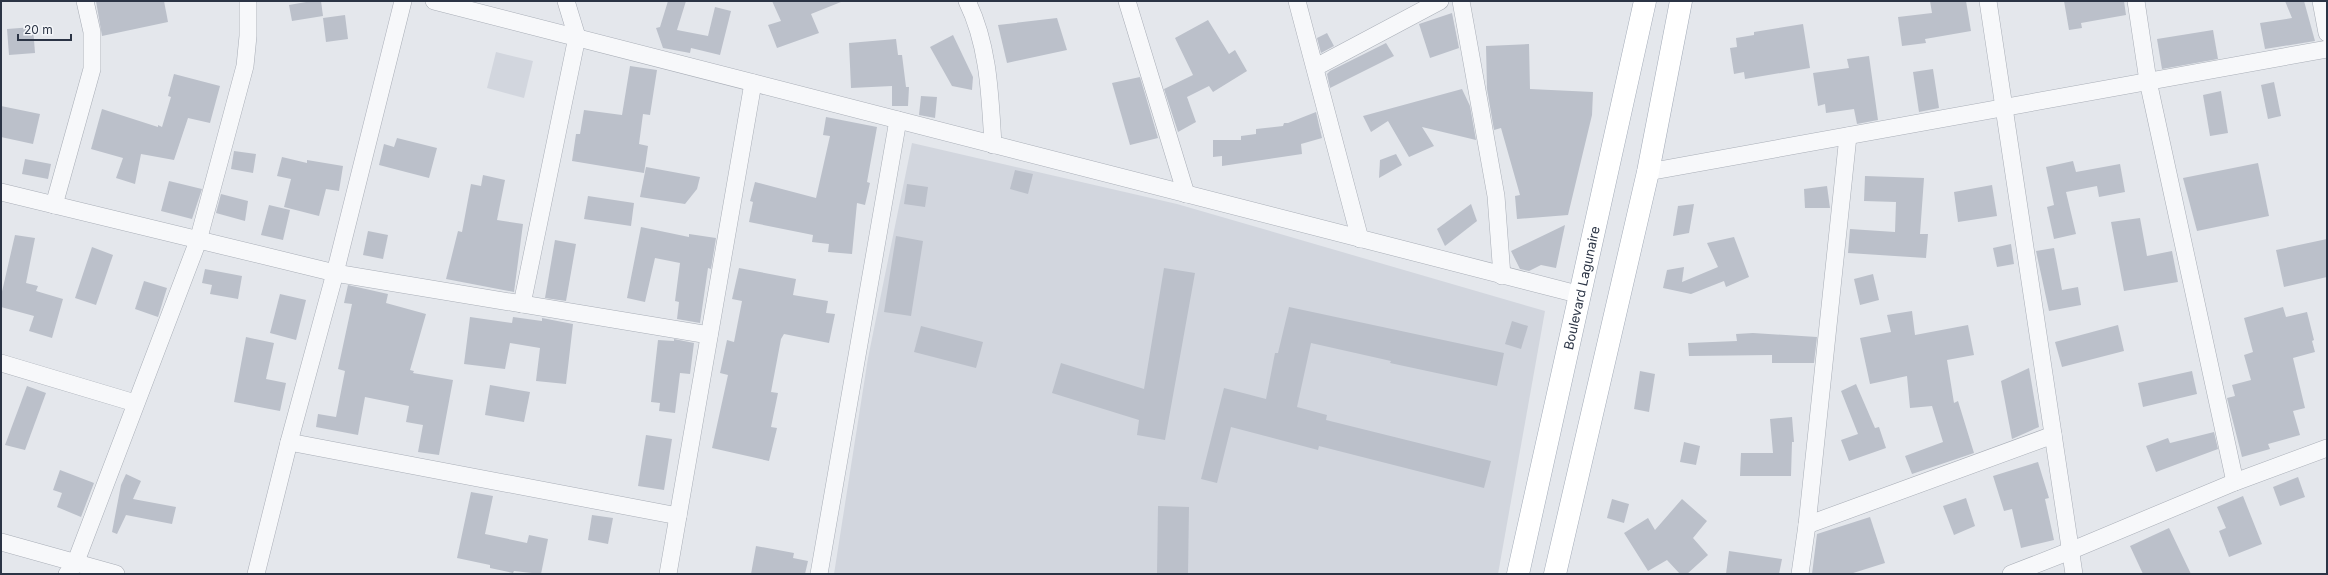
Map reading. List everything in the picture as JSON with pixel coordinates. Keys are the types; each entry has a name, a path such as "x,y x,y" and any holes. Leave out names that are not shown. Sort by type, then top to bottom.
{"main road":[{"name":"Boulevard Lagunaire","path":"1518,574 1645,1"},
{"path":"1555,574 1648,172 1681,1"}],"street":[{"path":"54,205 92,69 92,32 85,1"},
{"path":"71,569 198,241 245,66 248,36 248,1"},
{"path":"256,574 288,442 335,273 403,1"},
{"path":"434,1 1502,276 1581,295"},
{"path":"522,304 577,37 566,1"},
{"path":"967,1 981,38 988,70 993,145"},
{"path":"1127,1 1186,194"},
{"path":"1296,1 1316,67 1360,239"},
{"path":"1316,67 1440,1"},
{"path":"1461,1 1496,196 1502,276"},
{"path":"1988,1 2074,574"},
{"path":"2136,1 2148,81 2235,482"},
{"path":"2321,1 2327,33"},
{"path":"1648,172 2327,49"},
{"path":"668,574 753,83"},
{"path":"819,574 898,120"},
{"path":"1800,574 1807,525 1848,136"},
{"path":"1,192 335,273 709,335"},
{"path":"1,363 135,403"},
{"path":"1807,525 2053,435"},
{"path":"288,442 678,516"},
{"path":"2011,574 2070,552 2235,482 2327,448"},
{"path":"1,542 71,569 116,574"}],"shaded area":[{"path":"496,52 533,61 524,98 487,88"},
{"path":"912,143 1177,204 1545,311 1498,574 834,574 868,358"}],"building":[{"path":"96,1 164,1 168,22 102,36"},
{"path":"321,1 323,16 292,21 289,5"},
{"path":"668,1 686,1 677,30 708,36 715,7 731,11 720,55 691,48 690,53 663,48 656,28 660,27"},
{"path":"772,1 841,2 811,14 819,33 777,48 768,25 781,21"},
{"path":"1930,1 1966,1 1971,31 1925,39 1926,43 1902,46 1898,17 1932,13"},
{"path":"2064,1 2124,1 2126,15 2081,23 2082,28 2069,30"},
{"path":"2285,1 2304,1 2315,41 2265,49 2260,23 2292,18"},
{"path":"1452,13 1459,48 1430,58 1419,24"},
{"path":"345,15 348,39 326,42 323,18"},
{"path":"1057,18 1067,50 1007,63 998,25"},
{"path":"1208,20 1229,54 1235,50 1247,71 1213,92 1209,86 1187,97 1196,122 1178,132 1164,89 1193,75 1175,38"},
{"path":"1803,24 1810,68 1745,79 1744,72 1734,74 1730,48 1737,47 1736,38 1754,35 1754,32"},
{"path":"33,27 35,53 9,55 7,29"},
{"path":"2213,30 2218,59 2162,69 2157,39"},
{"path":"1327,33 1334,46 1321,53 1317,38"},
{"path":"953,35 973,77 972,90 952,86 930,47"},
{"path":"896,39 898,55 902,55 906,87 909,87 908,106 892,106 892,86 851,88 849,43"},
{"path":"1386,43 1394,56 1330,88 1327,74 1330,71"},
{"path":"1529,44 1530,89 1593,92 1592,115 1568,215 1517,219 1515,196 1520,195 1501,128 1494,130 1487,89 1486,46"},
{"path":"1869,56 1878,120 1857,124 1854,109 1826,113 1825,104 1818,106 1813,73 1849,68 1847,59"},
{"path":"630,66 657,70 650,115 643,114 639,144 648,146 644,173 572,161 576,134 580,134 584,110 622,115"},
{"path":"1933,69 1939,108 1919,112 1913,72"},
{"path":"174,74 220,86 210,123 188,118 174,160 141,154 135,184 116,178 123,158 91,149 102,109 162,127 171,97 168,96"},
{"path":"1140,77 1158,138 1130,145 1112,83"},
{"path":"2274,82 2281,116 2268,119 2261,85"},
{"path":"1462,89 1470,106 1476,140 1422,127 1434,146 1409,157 1388,121 1371,132 1363,116"},
{"path":"2221,91 2228,133 2210,136 2203,95"},
{"path":"921,96 937,97 935,118 919,115"},
{"path":"1,106 40,114 33,144 1,137"},
{"path":"1316,112 1322,138 1301,144 1302,154 1222,166 1222,156 1213,157 1213,140 1241,140 1241,136 1256,134 1256,129 1283,126 1284,123 1288,123"},
{"path":"826,117 877,127 867,182 870,183 865,205 857,203 852,254 828,252 829,244 812,242 813,235 749,222 753,202 750,201 755,182 816,198 830,136 823,135"},
{"path":"397,138 437,148 429,178 379,165 384,144 394,147"},
{"path":"234,151 256,154 253,173 231,169"},
{"path":"1396,154 1402,165 1379,178 1380,160"},
{"path":"282,157 307,163 307,160 343,166 339,191 326,189 319,216 284,207 291,179 277,176"},
{"path":"25,159 51,164 48,179 22,174"},
{"path":"2073,161 2076,172 2120,164 2125,192 2099,197 2097,186 2066,192 2076,234 2054,239 2047,207 2054,205 2046,167"},
{"path":"2258,163 2269,216 2197,231 2183,178"},
{"path":"646,167 700,177 697,189 685,204 640,197"},
{"path":"1015,170 1033,174 1028,194 1010,189"},
{"path":"483,175 505,180 497,220 523,224 514,292 446,279 458,231 462,232 471,184 481,186"},
{"path":"1865,176 1924,178 1920,234 1928,234 1926,258 1848,253 1850,229 1895,232 1896,202 1864,201"},
{"path":"169,181 202,189 192,219 161,211"},
{"path":"907,184 928,187 925,207 904,204"},
{"path":"1992,185 1997,216 1958,222 1954,192"},
{"path":"1827,186 1830,208 1805,208 1804,189"},
{"path":"221,194 248,201 245,221 216,213"},
{"path":"588,196 634,203 631,226 584,219"},
{"path":"1471,204 1477,221 1445,246 1437,229"},
{"path":"1694,204 1689,233 1673,236 1678,206"},
{"path":"269,205 290,210 283,240 261,235"},
{"path":"2140,218 2147,256 2172,251 2178,282 2124,291 2111,222"},
{"path":"1565,225 1556,268 1541,265 1529,271 1520,269 1511,251"},
{"path":"641,227 689,237 689,234 716,238 711,269 708,268 700,323 677,319 679,302 675,301 680,263 655,258 645,302 627,298"},
{"path":"368,231 388,235 383,259 363,255"},
{"path":"15,235 35,238 26,283 38,286 36,291 63,299 52,338 29,331 34,316 1,307 1,296"},
{"path":"896,236 923,241 911,316 884,312"},
{"path":"1734,237 1749,277 1726,287 1724,281 1691,294 1663,288 1667,270 1684,267 1682,282 1718,267 1707,243"},
{"path":"2327,239 2327,277 2284,287 2276,250"},
{"path":"555,240 576,244 566,301 545,298"},
{"path":"2011,244 2014,264 1997,267 1993,248"},
{"path":"92,247 113,255 96,305 75,298"},
{"path":"2054,248 2062,290 2078,287 2081,305 2049,311 2036,251"},
{"path":"739,268 796,279 793,295 828,301 826,313 835,314 829,343 784,334 781,339 771,392 778,393 771,427 777,428 769,461 712,448 728,375 720,373 727,340 734,342 742,301 732,299"},
{"path":"1164,268 1195,273 1165,440 1137,435 1139,420 1052,393 1061,363 1144,389"},
{"path":"205,269 242,276 238,299 210,294 212,285 202,283"},
{"path":"1873,274 1879,300 1860,305 1854,279"},
{"path":"144,281 167,288 158,317 135,309"},
{"path":"348,285 388,294 386,303 426,314 410,370 414,371 413,373 453,380 439,455 418,452 423,425 406,422 409,406 365,397 358,435 316,427 318,414 336,417 345,371 338,369 352,304 344,303"},
{"path":"280,294 306,300 296,340 270,333"},
{"path":"1289,307 1504,353 1497,386 1390,363 1391,361 1311,343 1297,407 1327,415 1326,420 1491,461 1484,488 1319,446 1318,450 1231,427 1217,483 1201,479 1224,388 1266,399 1275,353 1278,353"},
{"path":"2283,307 2286,317 2307,312 2314,340 2312,341 2315,352 2293,358 2305,408 2293,411 2300,435 2268,444 2270,449 2242,457 2227,398 2235,396 2232,385 2251,380 2244,355 2253,352 2244,318"},
{"path":"1912,311 1915,335 1968,325 1974,355 1947,360 1954,403 1958,401 1974,453 1912,474 1905,456 1943,442 1932,406 1910,408 1907,376 1870,384 1860,338 1891,332 1887,315"},
{"path":"470,317 512,323 513,317 542,321 542,318 573,324 566,384 536,381 540,348 510,343 505,369 464,364"},
{"path":"1512,321 1528,326 1521,349 1505,344"},
{"path":"2118,325 2124,351 2062,367 2055,342"},
{"path":"921,326 983,342 976,368 914,352"},
{"path":"1753,333 1817,337 1814,363 1772,363 1772,355 1689,356 1688,343 1737,341 1736,334"},
{"path":"246,337 274,343 266,379 286,383 280,411 234,402"},
{"path":"674,339 694,343 690,374 680,373 675,413 659,411 660,403 651,402 658,340 674,341"},
{"path":"2029,368 2039,427 2012,439 2001,381"},
{"path":"1640,371 1655,374 1649,412 1634,409"},
{"path":"2192,371 2197,394 2143,407 2138,383"},
{"path":"1856,384 1875,428 1879,427 1886,448 1849,461 1841,440 1858,434 1841,391"},
{"path":"490,385 530,392 524,422 485,415"},
{"path":"27,386 46,393 25,450 5,445"},
{"path":"1792,417 1794,442 1792,442 1791,476 1740,476 1741,453 1773,453 1770,419"},
{"path":"2214,432 2218,449 2156,472 2146,446 2168,438 2170,443"},
{"path":"646,435 672,439 664,490 638,486"},
{"path":"1684,442 1700,446 1696,465 1680,462"},
{"path":"2038,462 2049,498 2045,499 2054,540 2021,548 2012,509 2004,511 1993,476"},
{"path":"60,470 94,483 81,517 57,507 62,493 53,490"},
{"path":"126,474 141,481 133,499 176,507 172,524 126,515 117,534 112,532 121,485"},
{"path":"2298,477 2305,497 2280,506 2273,487"},
{"path":"471,492 493,496 485,534 527,543 529,535 548,539 541,574 514,571 513,573 490,568 490,565 457,558"},
{"path":"2243,496 2262,544 2229,557 2219,531 2226,528 2217,507"},
{"path":"1966,498 1975,526 1954,535 1943,506"},
{"path":"1612,499 1629,504 1624,523 1607,518"},
{"path":"1682,499 1707,521 1693,538 1708,555 1687,574 1680,574 1667,560 1648,571 1624,533 1648,518 1655,530"},
{"path":"1158,506 1189,507 1188,574 1157,574"},
{"path":"592,515 613,518 608,544 588,540"},
{"path":"1870,517 1885,563 1850,574 1812,574 1817,534"},
{"path":"2169,528 2191,574 2143,574 2130,546"},
{"path":"756,546 794,553 793,558 808,561 805,574 751,574"},
{"path":"1729,551 1782,559 1779,574 1726,574"}]}
